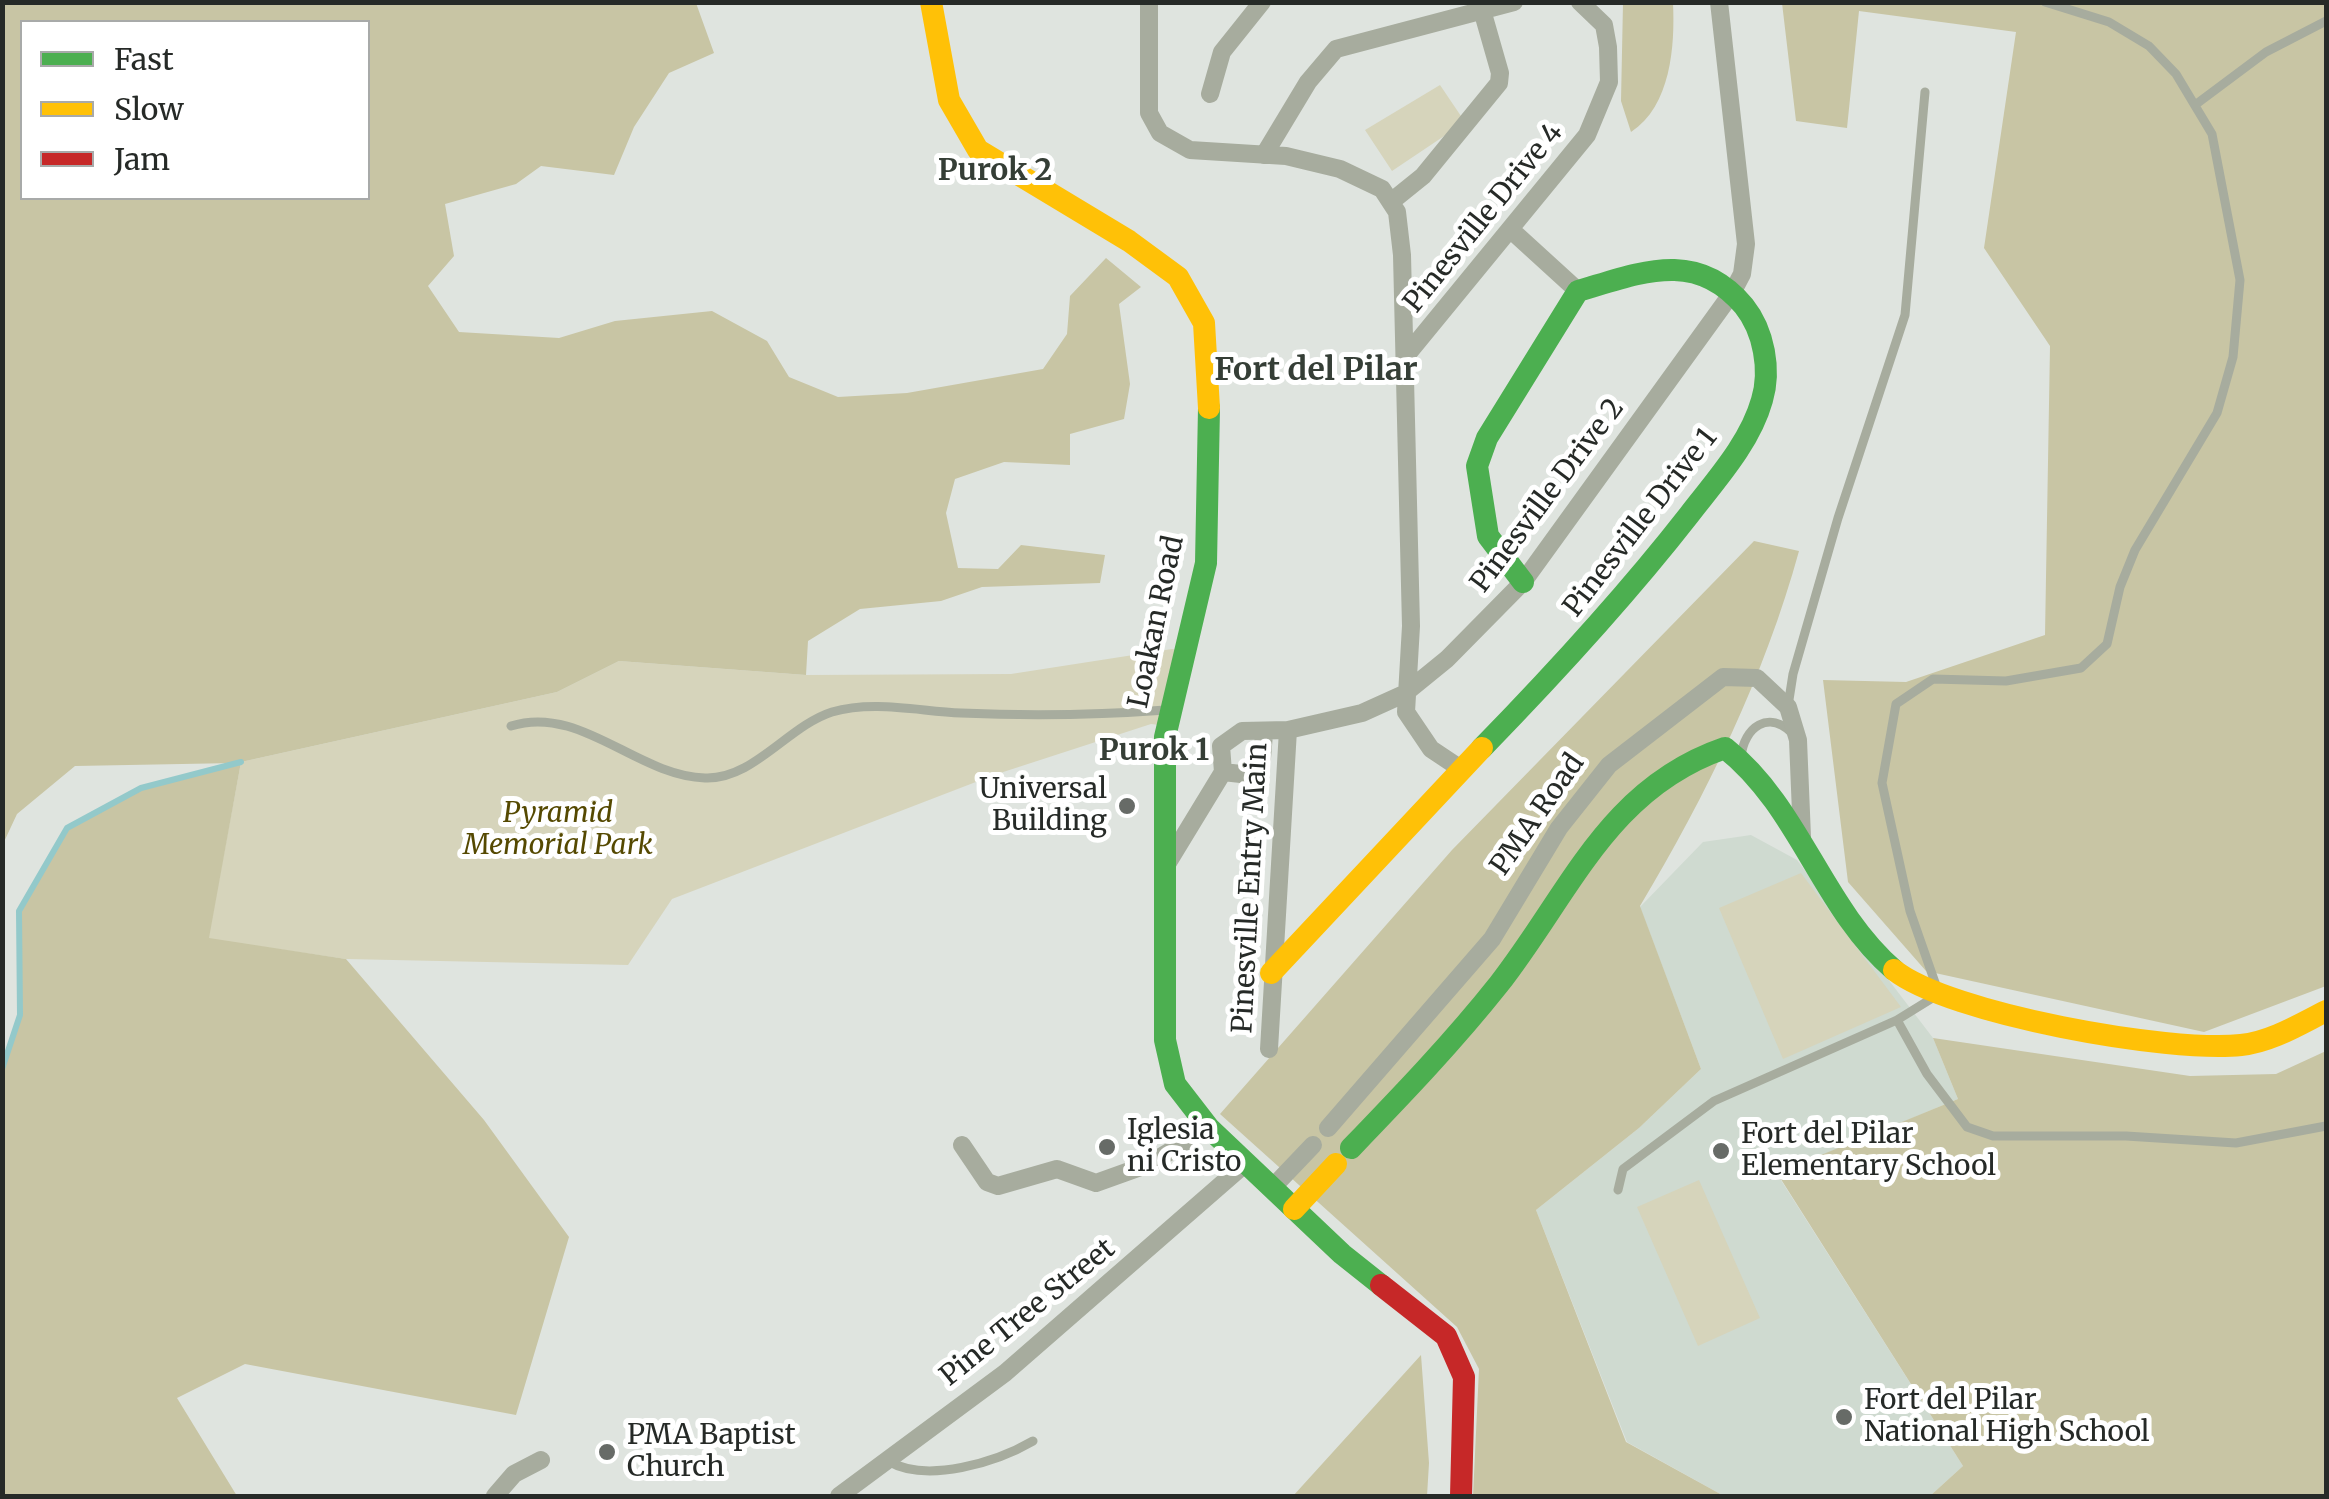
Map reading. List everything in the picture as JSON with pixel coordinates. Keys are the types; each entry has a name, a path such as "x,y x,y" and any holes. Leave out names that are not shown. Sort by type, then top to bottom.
{"street":[{"name":"Loakan Road","path":"932,2 944,86 966,137 978,150 1129,242 1178,277 1204,323 1210,436 1206,562 1169,710 1164,868 1166,1040 1171,1074 1209,1128 1294,1209 1342,1254 1446,1336 1464,1377 1461,1496"},
{"path":"1149,2 1149,114 1160,133 1190,150 1264,155 1340,169 1382,189 1392,201 1402,255 1406,357 1411,626 1404,694 1416,732 1461,769"},
{"path":"1210,94 1222,52 1262,2"},
{"path":"1264,155 1308,82 1336,49 1514,2"},
{"name":"Pinesville Drive 4","path":"1406,357 1588,135 1608,82 1604,25 1580,2"},
{"path":"1523,582 1488,536 1481,514 1476,466 1487,438 1578,291 1670,266 1693,266 1710,273 1732,293 1742,274 1746,244 1719,2"},
{"path":"1392,201 1423,176 1499,83 1500,73 1482,10"},
{"path":"1510,229 1578,291"},
{"name":"Pinesville Drive 2","path":"1264,734 1362,713 1404,694 1447,659 1523,582 1732,293"},
{"name":"Pinesville Drive 1","path":"1271,973 1461,769 1573,658 1630,593 1737,450 1760,410 1766,376 1763,345 1752,316 1732,293"},
{"name":"PMA Road","path":"1328,1128 1381,1072 1492,939 1559,828 1610,765 1723,677 1758,678 1788,707"},
{"path":"1788,707 1798,740 1802,842"},
{"name":"Pinesville Entry Main","path":"1269,1049 1288,730"},
{"name":"Pinesville Entry Main","path":"1164,868 1223,772 1220,746 1242,731 1264,734 1262,758 1242,774 1223,772"},
{"path":"1294,1209 1404,1092 1516,960 1596,843 1657,780 1695,754 1724,748 1741,758 1802,842 1841,910 1880,958 1922,988 2197,1048 2243,1046 2326,1012"},
{"path":"1381,1072 1404,1092"},
{"path":"962,1145 988,1182 998,1186 1057,1169 1096,1183 1148,1164 1209,1128"},
{"path":"1272,1188 1313,1145"},
{"name":"Pine Tree Street","path":"838,1496 852,1489 884,1458 1005,1373 1246,1163"},
{"path":"495,1496 514,1474 540,1460"}],"lane":[{"path":"1618,1190 1623,1169 1714,1101 1897,1020 1939,994 1910,911 1882,784 1896,704 1933,679 2006,681 2081,668 2107,644 2120,587 2135,550 2217,414 2233,357 2240,280 2212,134 2176,74 2149,46 2109,22 2045,2"},
{"path":"2194,105 2266,52 2326,21"},
{"path":"1788,707 1792,674 1838,518 1906,316 1925,92"},
{"path":"511,726 530,720 562,723 674,775 710,778 741,769 811,720 844,709 1073,716 1169,710"},
{"path":"1741,758 1743,739 1752,728 1767,721 1784,724 1798,740"},
{"path":"1897,1020 1927,1074 1967,1127 1994,1136 2126,1136 2236,1144 2326,1126"},
{"path":"884,1458 899,1468 928,1471 984,1460 1033,1441"}],"shaded area":[{"path":"3,2 696,3 714,53 669,73 634,127 614,175 541,166 516,184 445,204 454,256 428,286 459,332 559,338 615,321 712,311 767,341 789,377 838,397 907,393 1043,369 1067,334 1070,296 1106,258 1141,287 1119,304 1130,384 1124,419 1070,434 1070,465 1004,462 955,479 946,513 958,568 998,569 1021,545 1105,555 1100,583 982,587 941,601 860,609 808,641 806,675 619,661 557,692 241,762 209,938 346,959 484,1120 569,1237 516,1415 245,1364 177,1398 237,1496 3,1496 2,1069 20,1015 19,911 67,828 141,788 235,763 75,766 17,814 3,844"},
{"path":"1623,3 1673,3 1668,74 1655,107 1631,132 1621,101"},
{"path":"1782,3 2326,3 2326,986 2204,1032 1926,971 1848,882 1823,680 1906,682 2045,635 2050,346 1984,248 2016,32 1859,11 1847,128 1796,121"},
{"path":"1754,541 1799,551 1785,597 1731,734 1688,822 1640,906 1701,1069 1639,1128 1536,1210 1626,1442 1724,1496 1473,1496 1479,1369 1457,1327 1220,1114 1452,850"},
{"name":"Fort del Pilar Elementary School","path":"1751,835 1797,860 1933,1038 1958,1099 1777,1174 1963,1466 1930,1496 1724,1496 1627,1442 1536,1210 1639,1128 1701,1069 1640,907 1703,842"},
{"path":"1933,1038 2190,1076 2276,1074 2326,1051 2326,1496 1930,1496 1963,1466 1777,1173 1958,1099"},
{"path":"1421,1355 1429,1463 1427,1496 1293,1496"}],"green space":[{"path":"1440,85 1465,122 1392,171 1365,130"},
{"name":"Pyramid Memorial Park","path":"1178,650 1159,725 1151,724 994,775 672,899 628,965 346,959 208,939 241,762 557,692 619,661 806,675 1011,674"},
{"path":"1801,873 1901,1007 1783,1059 1719,908"},
{"path":"1699,1180 1760,1318 1698,1346 1637,1207"}],"waterway":[{"path":"2,1069 20,1015 19,911 67,828 141,788 241,762"}],"traffic: fast":[{"path":"1482,748 1640,575 1721,475 1757,416 1765,388 1764,351 1751,316 1726,288 1707,277 1666,270 1578,291 1487,438 1477,466 1488,536 1523,582"},
{"path":"1209,408 1206,563 1165,737 1165,1040 1175,1084 1209,1128 1342,1254 1381,1285"},
{"path":"1351,1148 1482,1006 1621,816 1650,789 1685,766 1725,748 1773,799 1848,917 1894,970"}],"traffic: slow":[{"path":"931,2 949,100 978,150 1129,241 1178,277 1204,323 1209,408"},
{"path":"1271,973 1482,748"},
{"path":"1894,970 1922,986 2009,1015 2165,1043 2252,1043 2285,1032 2326,1011"},
{"path":"1294,1209 1336,1164"}],"traffic: jam":[{"path":"1381,1285 1446,1336 1464,1377 1461,1496"}],"place":[{"name":"Universal Building","path":"1127,806"},
{"name":"Iglesia ni Cristo","path":"1107,1147"},
{"name":"Fort del Pilar Elementary School","path":"1721,1151"},
{"name":"Fort del Pilar National High School","path":"1844,1417"},
{"name":"PMA Baptist Church","path":"607,1452"}],"district":[{"name":"Purok 2","path":"995,172"},
{"name":"Fort del Pilar","path":"1316,371"},
{"name":"Purok 1","path":"1154,752"}]}
